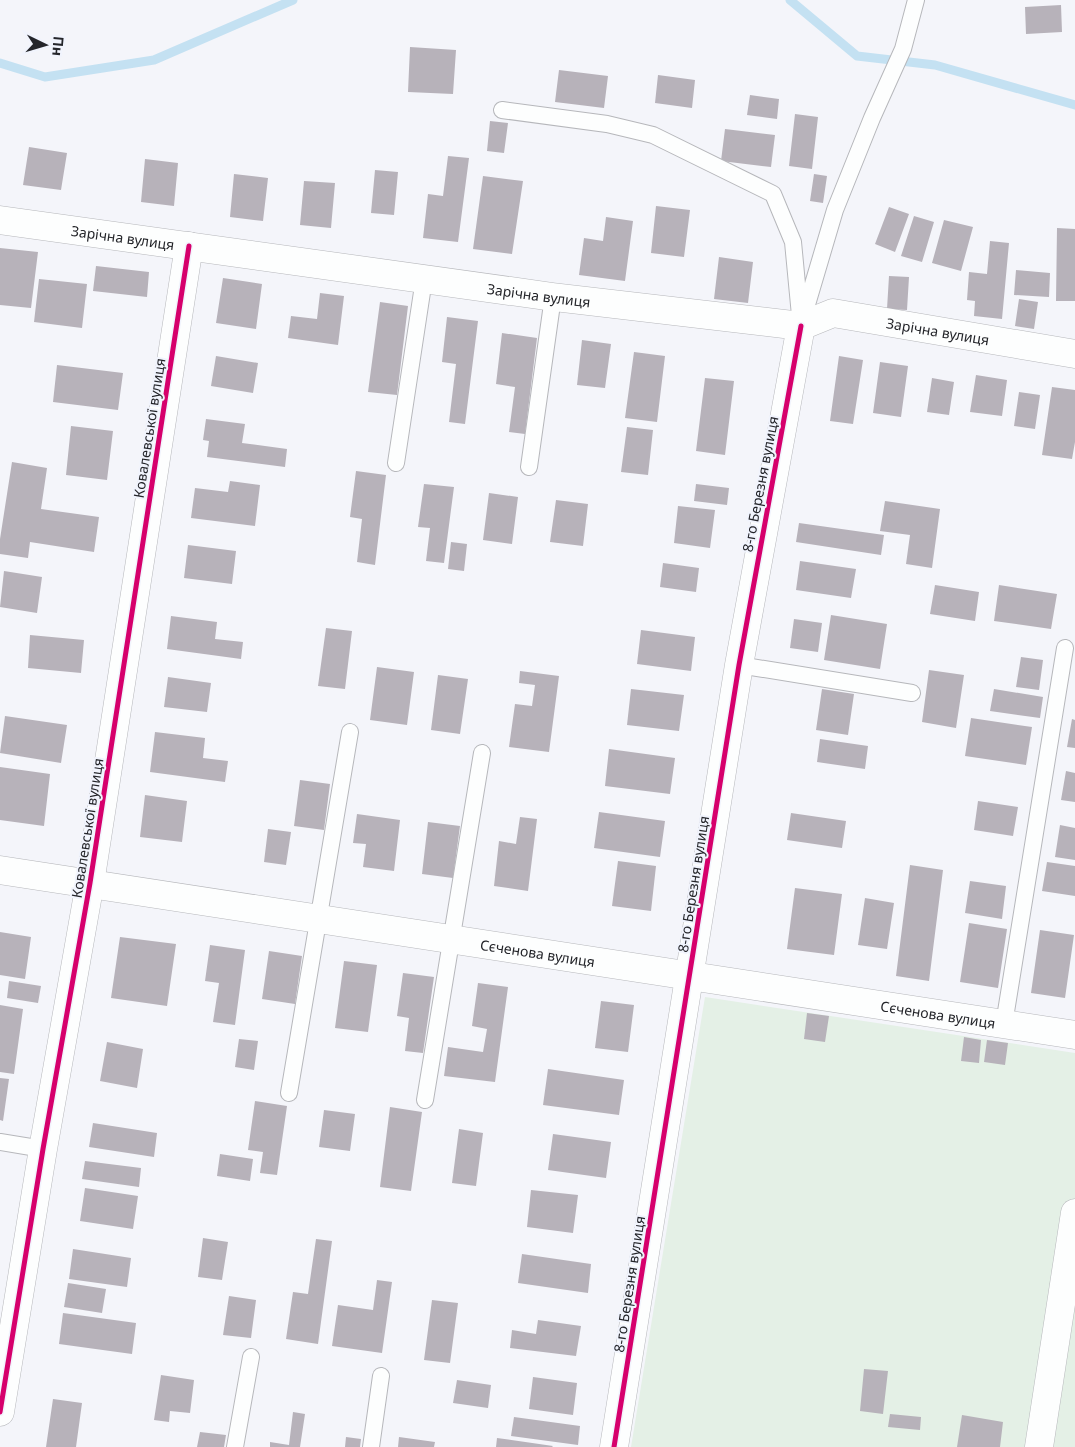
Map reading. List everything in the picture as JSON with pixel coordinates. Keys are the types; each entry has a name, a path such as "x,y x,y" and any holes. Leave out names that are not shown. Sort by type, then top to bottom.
{"street":[{"name":"Зарічна вулиця","path":"0,220 553,297 801,326 833,313 1075,354"},
{"name":"Ковалевської вулиця","path":"0,1412 43,1149 90,884 189,246"},
{"name":"8-го Березня вулиця","path":"614,1447 739,665 801,326"},
{"name":"Сєченова вулиця","path":"0,870 1075,1035"},
{"path":"1039,1447 1075,1213"}],"lane":[{"path":"801,326 835,210 872,118 904,49 916,0"},
{"path":"502,110 607,124 653,135 773,194 793,242 801,326"},
{"path":"396,463 424,279"},
{"path":"529,467 553,297"},
{"path":"1004,1024 1065,648"},
{"path":"739,665 912,693"},
{"path":"289,1093 350,732"},
{"path":"425,1100 482,753"},
{"path":"0,1142 43,1149"},
{"path":"235,1447 251,1357"},
{"path":"371,1447 381,1376"}],"shaded area":[{"path":"705,997 1075,1053 1075,1447 631,1447"}],"building":[{"path":"1061,5 1062,32 1026,34 1025,7"},
{"path":"410,47 456,50 453,94 408,92"},
{"path":"559,70 608,76 604,108 555,102"},
{"path":"658,75 695,80 692,108 655,103"},
{"path":"750,95 779,99 777,119 747,115"},
{"path":"795,114 818,117 812,169 789,166"},
{"path":"490,121 508,123 504,153 487,151"},
{"path":"725,129 775,135 771,167 721,161"},
{"path":"29,147 67,153 61,190 23,185"},
{"path":"448,156 469,158 458,242 423,238 428,194 443,196"},
{"path":"145,159 178,163 174,206 141,202"},
{"path":"375,170 398,172 394,215 371,213"},
{"path":"234,174 268,178 263,221 230,217"},
{"path":"814,174 827,176 823,203 810,201"},
{"path":"483,176 523,181 512,254 473,249"},
{"path":"304,181 335,183 331,228 300,225"},
{"path":"656,206 690,210 684,257 651,253"},
{"path":"889,207 909,214 895,252 875,244"},
{"path":"914,216 934,222 922,262 901,256"},
{"path":"606,217 633,221 625,281 579,275 584,238 603,241"},
{"path":"944,220 973,227 961,271 932,263"},
{"path":"1057,228 1075,229 1075,301 1056,301"},
{"path":"990,241 1009,243 1002,319 974,316 975,301 967,300 969,272 987,274"},
{"path":"0,248 38,252 31,308 0,305"},
{"path":"719,257 753,262 748,303 714,299"},
{"path":"96,266 149,272 147,297 93,291"},
{"path":"1016,270 1050,273 1049,297 1014,295"},
{"path":"889,276 909,277 907,310 887,309"},
{"path":"223,278 262,284 256,329 216,323"},
{"path":"39,279 87,284 82,328 34,322"},
{"path":"320,293 344,296 338,345 288,338 291,316 317,319"},
{"path":"1019,299 1038,302 1034,329 1015,326"},
{"path":"380,302 408,306 397,395 368,392"},
{"path":"447,317 478,321 465,424 449,422 456,364 442,362"},
{"path":"502,333 537,338 525,434 509,432 515,387 496,384"},
{"path":"582,340 611,344 605,388 577,385"},
{"path":"634,352 665,356 657,422 625,418"},
{"path":"216,356 258,363 253,393 211,386"},
{"path":"839,356 863,360 853,424 830,421"},
{"path":"880,362 908,366 901,417 873,413"},
{"path":"57,365 123,373 118,410 53,402"},
{"path":"976,375 1007,380 1002,416 970,412"},
{"path":"705,378 734,381 725,455 696,451"},
{"path":"932,378 954,382 949,415 927,412"},
{"path":"1052,387 1075,390 1075,442 1072,459 1042,455"},
{"path":"1019,392 1040,395 1035,429 1014,426"},
{"path":"206,419 245,424 242,443 287,449 285,467 207,457 209,441 203,440"},
{"path":"71,426 113,431 107,480 66,475"},
{"path":"627,427 653,430 648,475 621,472"},
{"path":"12,462 47,468 41,509 99,517 94,552 30,542 28,558 0,554 0,539"},
{"path":"356,471 386,475 375,565 357,562 362,519 350,517"},
{"path":"230,481 260,485 255,526 191,518 195,488 228,492"},
{"path":"424,484 454,487 444,563 426,561 430,528 418,527"},
{"path":"696,484 729,488 727,505 694,501"},
{"path":"489,493 518,497 512,544 483,540"},
{"path":"556,500 588,504 583,546 550,542"},
{"path":"885,501 940,509 932,568 906,564 910,535 880,531"},
{"path":"678,506 715,510 710,548 674,543"},
{"path":"799,523 884,535 881,555 796,542"},
{"path":"451,542 467,544 464,571 448,569"},
{"path":"188,545 236,551 232,584 184,578"},
{"path":"800,561 856,569 851,598 796,590"},
{"path":"663,563 699,568 696,592 660,587"},
{"path":"4,571 42,577 37,613 0,607"},
{"path":"935,585 979,592 975,621 930,614"},
{"path":"999,585 1057,594 1051,629 994,621"},
{"path":"831,615 887,624 880,669 824,660"},
{"path":"171,616 217,622 215,639 243,642 241,659 167,649"},
{"path":"794,619 822,623 818,652 790,648"},
{"path":"326,628 352,631 345,689 318,686"},
{"path":"641,630 695,637 691,671 637,664"},
{"path":"30,635 84,640 81,673 28,668"},
{"path":"1021,657 1043,660 1039,690 1016,687"},
{"path":"377,667 414,672 407,725 370,720"},
{"path":"929,670 964,675 956,728 922,722"},
{"path":"520,671 559,676 549,752 509,747 515,704 532,706 535,685 519,683"},
{"path":"438,675 468,679 460,734 431,730"},
{"path":"168,677 211,683 207,712 164,707"},
{"path":"631,689 684,695 679,731 627,725"},
{"path":"822,689 854,694 848,735 816,730"},
{"path":"994,689 1043,697 1040,718 990,711"},
{"path":"5,716 67,725 61,763 0,753"},
{"path":"971,718 1032,727 1026,765 965,756"},
{"path":"1072,719 1075,720 1075,748 1067,747"},
{"path":"155,732 205,738 203,758 228,761 225,782 150,772"},
{"path":"820,739 868,746 865,769 817,762"},
{"path":"609,749 675,758 670,794 605,786"},
{"path":"0,767 50,774 44,826 0,820"},
{"path":"1066,771 1075,773 1075,802 1061,800"},
{"path":"300,780 330,784 324,830 294,826"},
{"path":"145,795 187,801 182,842 140,837"},
{"path":"978,801 1018,807 1013,836 974,830"},
{"path":"599,812 665,821 660,857 594,848"},
{"path":"791,813 846,821 842,848 787,840"},
{"path":"357,814 400,820 394,871 363,867 366,844 353,843"},
{"path":"520,817 537,819 528,891 494,886 499,841 516,844"},
{"path":"428,822 460,826 453,878 422,874"},
{"path":"1060,825 1075,828 1075,860 1055,857"},
{"path":"268,829 291,832 286,865 264,862"},
{"path":"618,861 656,866 651,911 612,906"},
{"path":"1047,862 1075,866 1075,896 1042,891"},
{"path":"910,865 943,870 929,981 896,976"},
{"path":"970,881 1006,886 1002,919 965,913"},
{"path":"795,888 842,894 834,955 787,949"},
{"path":"865,898 894,903 887,949 858,945"},
{"path":"969,923 1007,929 998,988 960,982"},
{"path":"1040,930 1074,935 1065,998 1031,993"},
{"path":"0,932 31,937 25,979 0,975"},
{"path":"120,937 176,944 167,1006 111,998"},
{"path":"210,945 245,950 235,1025 213,1022 219,983 205,981"},
{"path":"269,951 302,956 295,1004 262,999"},
{"path":"344,961 377,965 368,1032 335,1028"},
{"path":"403,973 434,977 423,1053 405,1051 409,1018 397,1016"},
{"path":"9,981 41,986 38,1003 7,998"},
{"path":"478,983 508,987 495,1082 444,1076 448,1047 483,1052 487,1029 472,1026"},
{"path":"601,1001 634,1005 628,1052 595,1048"},
{"path":"0,1005 23,1009 14,1074 0,1072"},
{"path":"807,1013 829,1016 825,1042 804,1039"},
{"path":"964,1037 981,1040 979,1063 961,1061"},
{"path":"239,1039 258,1041 254,1070 235,1067"},
{"path":"987,1040 1008,1043 1005,1065 984,1062"},
{"path":"107,1042 143,1049 137,1088 100,1081"},
{"path":"548,1069 624,1080 619,1115 543,1105"},
{"path":"0,1078 9,1079 3,1121 0,1120"},
{"path":"255,1101 287,1106 277,1175 260,1173 263,1152 248,1150"},
{"path":"390,1107 422,1112 411,1191 380,1187"},
{"path":"324,1110 355,1114 350,1151 319,1147"},
{"path":"93,1123 157,1133 154,1157 89,1147"},
{"path":"459,1129 483,1133 476,1186 452,1183"},
{"path":"553,1134 611,1142 606,1178 548,1170"},
{"path":"220,1154 253,1159 250,1181 217,1176"},
{"path":"85,1161 141,1168 139,1187 82,1179"},
{"path":"85,1188 138,1196 133,1229 80,1221"},
{"path":"531,1190 578,1195 573,1233 527,1227"},
{"path":"203,1238 228,1242 222,1280 198,1277"},
{"path":"316,1239 332,1241 318,1344 286,1339 293,1292 308,1294"},
{"path":"73,1249 131,1258 127,1287 69,1279"},
{"path":"522,1254 591,1264 588,1293 518,1283"},
{"path":"377,1280 392,1282 382,1353 332,1346 338,1305 373,1310"},
{"path":"68,1283 106,1289 102,1313 64,1307"},
{"path":"229,1296 256,1300 251,1338 223,1335"},
{"path":"432,1300 458,1303 450,1363 424,1360"},
{"path":"63,1313 136,1323 132,1354 59,1344"},
{"path":"538,1320 581,1326 576,1356 510,1348 512,1330 536,1334"},
{"path":"864,1369 888,1371 883,1414 860,1411"},
{"path":"161,1375 194,1380 190,1413 170,1411 169,1422 154,1420"},
{"path":"533,1377 577,1383 573,1415 529,1409"},
{"path":"457,1380 491,1385 488,1408 453,1403"},
{"path":"53,1399 82,1403 76,1447 46,1447"},
{"path":"293,1412 305,1414 300,1447 270,1447 270,1442 289,1445"},
{"path":"890,1414 921,1417 920,1430 888,1427"},
{"path":"962,1415 1003,1422 1000,1447 957,1447"},
{"path":"514,1417 580,1426 578,1445 511,1436"},
{"path":"200,1432 226,1435 224,1447 197,1447"},
{"path":"346,1437 361,1439 360,1447 345,1447"},
{"path":"399,1437 435,1442 434,1447 398,1447"},
{"path":"497,1438 553,1446 496,1447"}],"waterway":[{"path":"0,63 45,77 154,60 293,0"},
{"path":"790,0 857,56 935,65 1075,105"}],"cycle path":[{"path":"0,1412 43,1149 90,883 189,246"},
{"path":"614,1447 739,665 801,326"}]}
